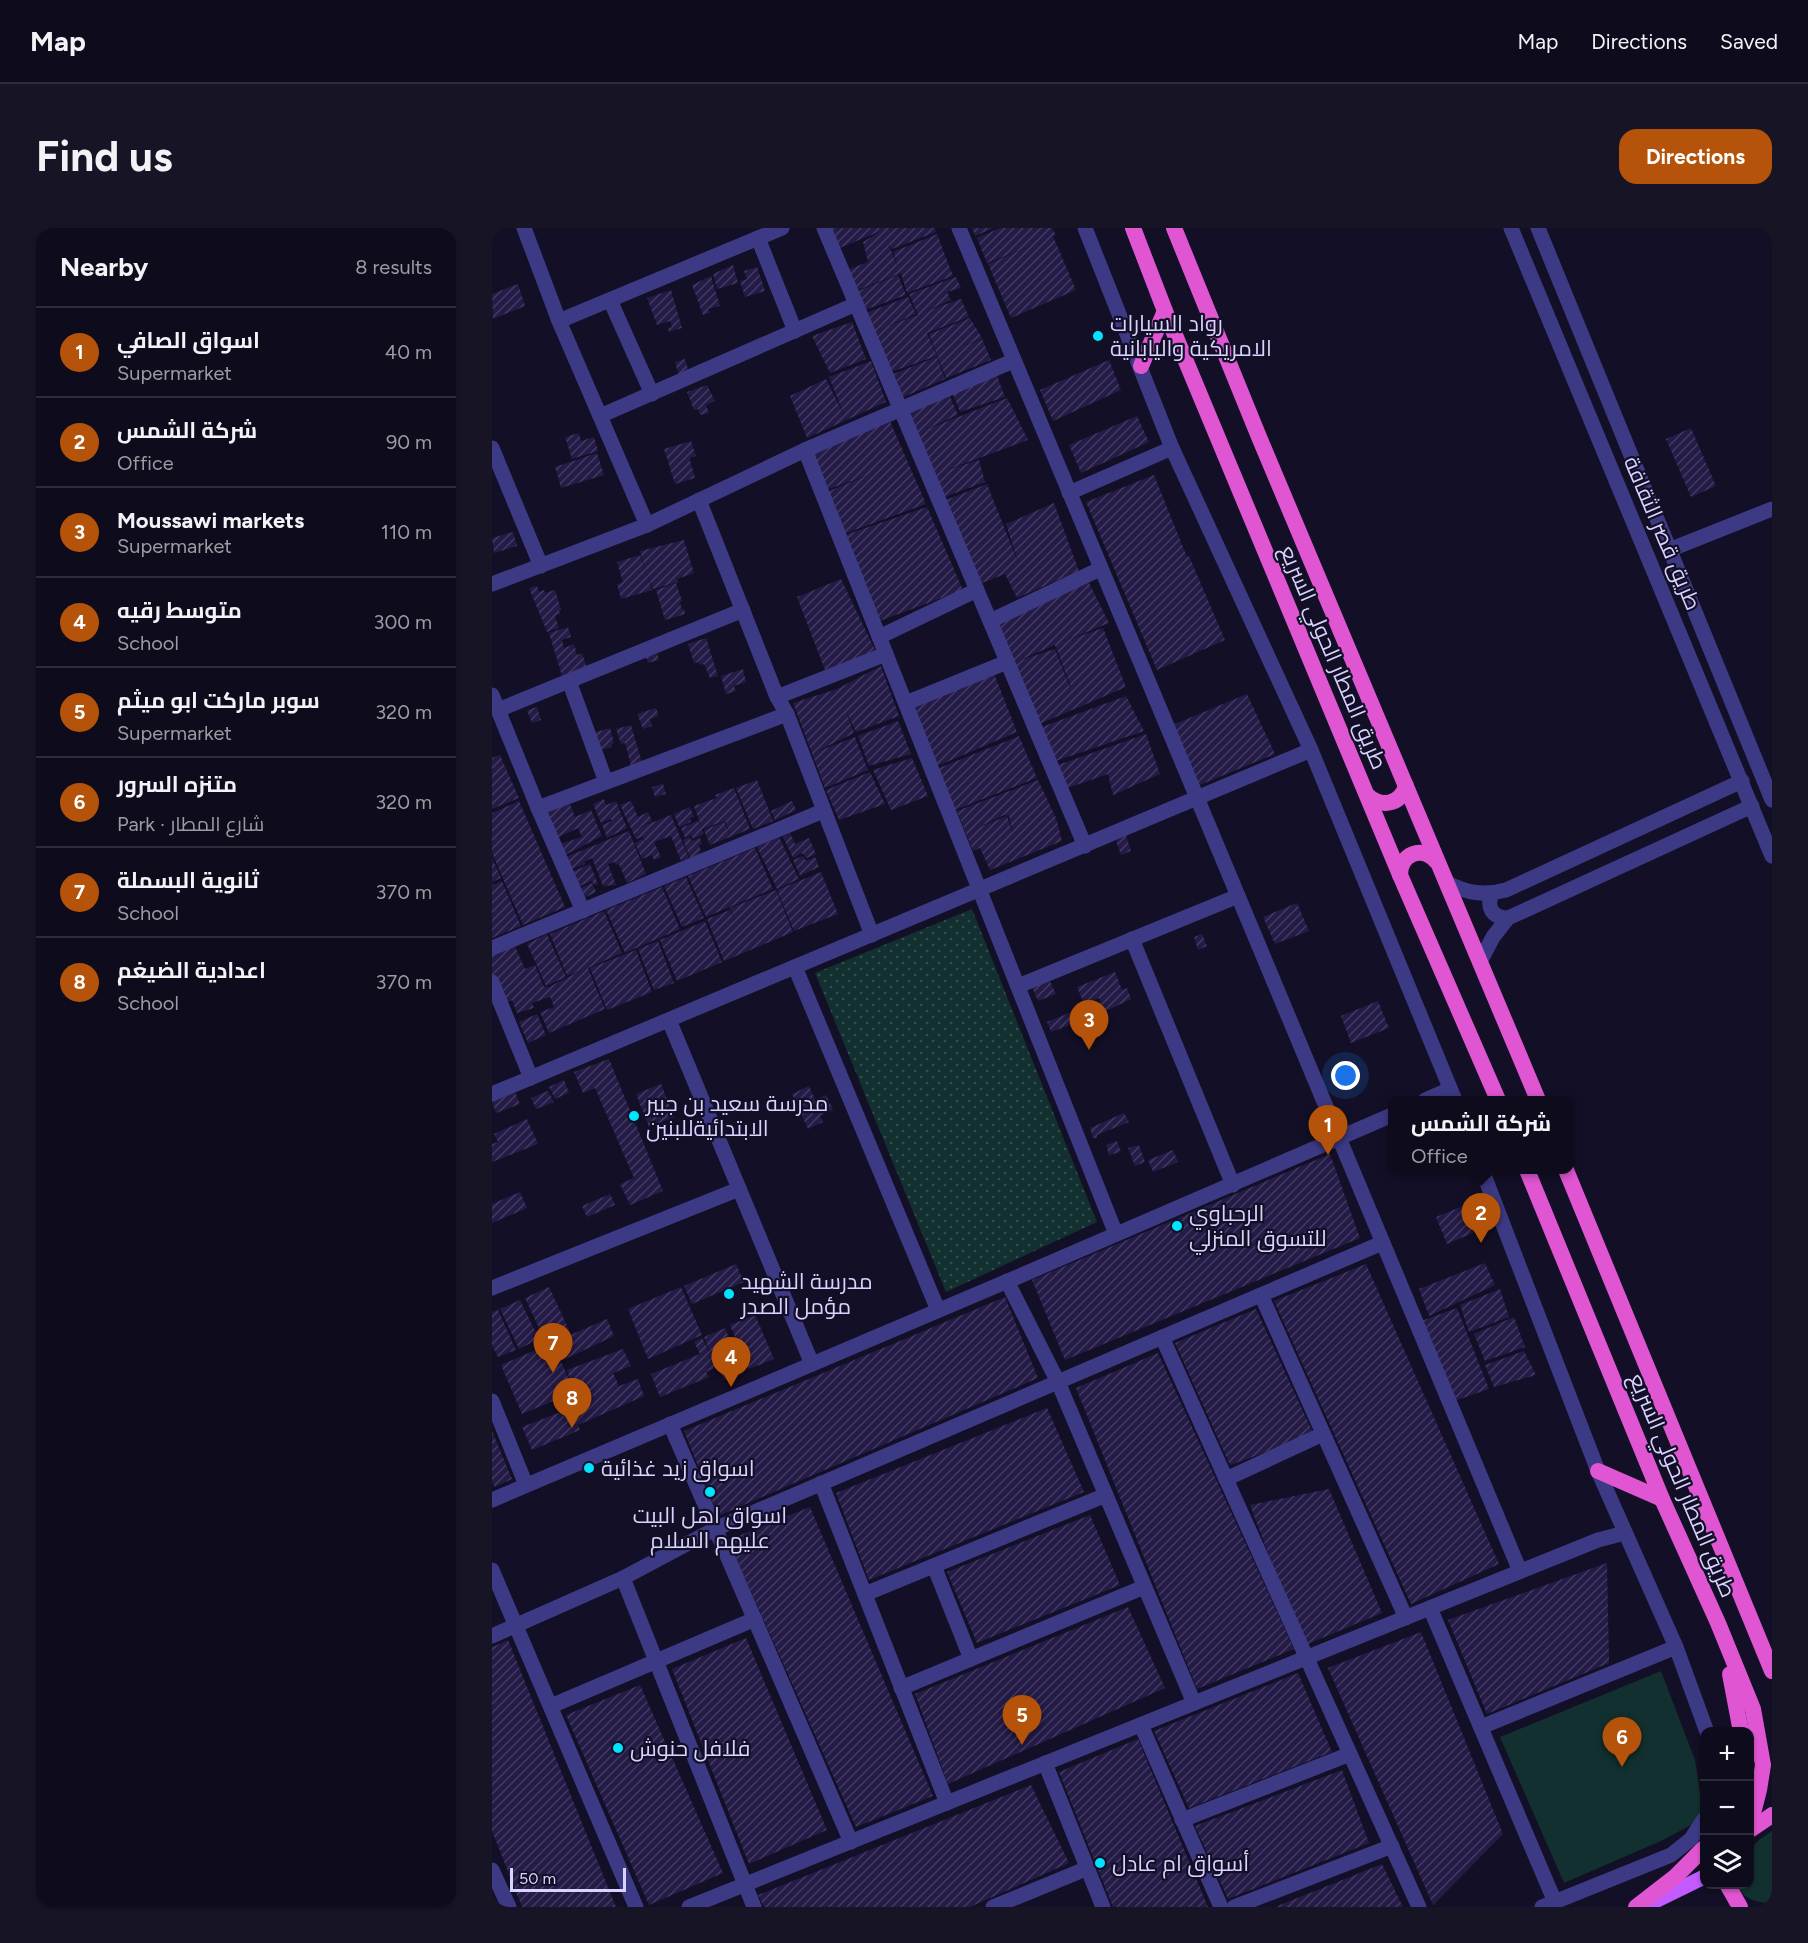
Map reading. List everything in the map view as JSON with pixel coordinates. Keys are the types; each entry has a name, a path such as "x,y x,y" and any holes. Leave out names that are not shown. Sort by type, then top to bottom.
{"highway":[{"name":"طريق المطار الحولي السريع","path":"1133,228 1165,311 1400,875 1496,1096"},
{"name":"طريق المطار الحولي السريع","path":"1174,228 1536,1096"},
{"path":"1141,366 1165,311"},
{"path":"1367,795 1377,802 1389,803 1400,797 1406,786"},
{"path":"1400,875 1402,863 1415,852 1427,854 1436,861"},
{"name":"طريق المطار الحولي السريع","path":"1529,1174 1662,1499 1718,1623 1753,1709 1759,1731 1763,1765 1754,1804"},
{"name":"طريق المطار الحولي السريع","path":"1568,1174 1772,1671"},
{"path":"1598,1471 1662,1499"},
{"path":"1718,1623 1740,1727"},
{"path":"1754,1827 1772,1815"},
{"path":"1636,1907 1676,1876 1700,1852"},
{"path":"1731,1889 1740,1907"}],"main road":[{"path":"1643,1907 1700,1879"}],"street":[{"path":"524,228 559,321 647,525"},
{"path":"559,321 782,228"},
{"path":"824,228 1085,846"},
{"path":"959,228 1520,1571"},
{"path":"1085,228 1172,448 1311,750 1453,1095"},
{"name":"طريق قصر الثقافة","path":"1511,228 1772,856"},
{"name":"طريق قصر الثقافة","path":"1538,228 1772,800"},
{"path":"758,238 795,331"},
{"path":"610,300 652,394"},
{"path":"600,416 856,304"},
{"path":"492,584 647,525 805,450 1013,361"},
{"path":"1069,493 1172,448"},
{"path":"805,450 1116,1234"},
{"path":"493,454 541,567"},
{"path":"699,500 777,697 787,714 872,934"},
{"path":"1669,550 1772,509"},
{"path":"990,621 1100,568"},
{"path":"879,636 977,590"},
{"path":"498,710 742,610"},
{"path":"777,697 886,654"},
{"path":"906,704 1007,662"},
{"path":"569,681 606,782"},
{"path":"492,695 537,808 583,911"},
{"path":"537,808 787,714"},
{"path":"492,1094 1311,750"},
{"path":"1446,883 1474,894 1492,893 1515,887 1742,781"},
{"path":"1492,893 1489,900 1494,915 1508,918 1752,806"},
{"path":"492,948 823,811"},
{"path":"1018,986 1238,896"},
{"path":"1480,962 1493,937 1508,918"},
{"path":"1132,939 1233,1185"},
{"path":"795,967 938,1310"},
{"path":"492,982 531,1078"},
{"path":"669,1020 812,1364"},
{"path":"492,1500 1339,1140 1388,1117"},
{"path":"1484,1174 1598,1471 1676,1647 1706,1727"},
{"path":"492,1288 739,1189"},
{"path":"492,1636 623,1578 716,1528 1382,1243"},
{"path":"1007,1281 1058,1382 1194,1703"},
{"path":"1261,1295 1406,1618"},
{"path":"1162,1337 1419,1907"},
{"path":"492,1401 526,1485"},
{"path":"670,1424 851,1842"},
{"path":"1226,1479 1323,1434"},
{"path":"821,1484 947,1803"},
{"path":"865,1594 1106,1495"},
{"path":"689,1907 1520,1571 1598,1540 1625,1533"},
{"path":"934,1566 971,1659"},
{"path":"492,1570 636,1907"},
{"path":"623,1578 754,1907"},
{"path":"901,1688 1144,1587"},
{"path":"1430,1608 1482,1727 1549,1904 1671,1855 1691,1839 1700,1825"},
{"path":"551,1706 754,1619"},
{"path":"1482,1727 1676,1647"},
{"path":"1141,1725 1221,1907"},
{"path":"1182,1820 1350,1754"},
{"path":"1045,1763 1103,1907"},
{"path":"1234,1907 1392,1846"},
{"path":"993,1907 1010,1904 1088,1868"},
{"path":"492,1870 509,1907"}],"green space":[{"path":"972,909 1097,1222 946,1292 815,973"},
{"path":"1661,1671 1695,1760 1700,1792 1700,1820 1663,1840 1564,1883 1500,1737"},
{"path":"1772,1831 1772,1903 1751,1899 1739,1889 1754,1889 1754,1845"}],"building":[{"path":"828,228 935,228 936,232 892,249 888,244 898,267 893,252 937,234 953,276 907,293 901,273 853,292 844,271 868,262 863,242 881,231 837,249"},
{"path":"972,228 994,228 975,236"},
{"path":"1000,228 1052,228 1056,235 1053,236 1076,290 1011,318 988,264 1029,247 987,263 977,238"},
{"path":"733,265 738,283 717,289 713,274"},
{"path":"757,267 765,291 745,297 740,281 747,279 744,271"},
{"path":"898,275 906,295 862,311 853,293"},
{"path":"711,276 720,306 708,309 710,313 703,315 692,285"},
{"path":"956,277 961,288 947,292 951,300 926,311 961,299 969,317 927,333 937,356 888,373 863,314 908,297 916,314 885,327 918,315 909,294"},
{"path":"518,284 525,306 493,319 492,294"},
{"path":"671,290 682,328 669,332 668,328 672,327 670,321 657,325 647,298"},
{"path":"970,318 982,338 962,347 982,339 991,360 946,378 929,334"},
{"path":"852,322 866,359 830,373 812,336"},
{"path":"937,357 945,379 899,399 888,376"},
{"path":"685,359 690,376 680,379 675,362"},
{"path":"1109,360 1121,390 1053,421 1040,390"},
{"path":"871,361 886,402 807,438 790,396 826,379 844,415 829,377"},
{"path":"996,373 1005,397 960,412 952,392"},
{"path":"707,385 715,401 706,405 709,413 700,415 698,409 694,410 687,392"},
{"path":"948,392 958,415 922,431 1007,398 1028,440 944,471 979,460 985,482 942,498 906,411"},
{"path":"1137,416 1149,442 1081,473 1069,445"},
{"path":"889,419 926,504 841,535 824,493 869,475 823,491 810,451"},
{"path":"1691,428 1716,486 1691,497 1666,439"},
{"path":"579,433 581,441 594,437 598,451 572,459 565,437"},
{"path":"691,441 696,456 690,458 695,478 675,484 664,449"},
{"path":"597,453 604,475 561,488 555,467"},
{"path":"1154,475 1187,557 1189,556 1225,640 1157,670 1086,502"},
{"path":"987,484 1018,562 1006,524 1054,503 1079,571 1017,598 1005,574 977,585 943,501"},
{"path":"927,507 963,590 877,622 842,536"},
{"path":"513,532 517,546 494,553 492,538"},
{"path":"684,540 694,573 677,579 678,582 653,589 647,573 652,590 621,599 617,584 623,582 617,562 640,555 646,572 640,551"},
{"path":"841,579 876,652 825,670 797,597"},
{"path":"1088,581 1109,623 1065,641 1103,628 1126,687 1037,725 993,623","holes":["1055,645 1071,687 1055,649 1018,661"]},
{"path":"676,583 685,614 665,620 656,590"},
{"path":"537,586 539,592 555,590 561,609 560,614 555,616 559,628 547,632 529,588"},
{"path":"568,627 571,637 562,640 564,648 574,644 577,655 582,653 587,668 562,676 549,633"},
{"path":"706,638 718,676 710,678 704,664 694,663 688,644"},
{"path":"657,653 659,660 648,663 646,657"},
{"path":"881,666 899,716 856,732 846,711 854,733 816,752 855,737 868,770 825,788 793,703 837,689"},
{"path":"743,669 746,682 734,686 736,691 726,694 721,676"},
{"path":"993,671 1017,732 935,767 911,706"},
{"path":"1247,694 1275,754 1195,787 1170,726"},
{"path":"1126,696 1144,731 1053,762 1039,728"},
{"path":"537,707 541,720 532,723 527,710"},
{"path":"656,708 659,716 650,719 652,726 643,729 637,714"},
{"path":"898,721 911,754 869,766 858,736"},
{"path":"631,725 642,763 631,766 625,743 621,744 616,729"},
{"path":"610,728 614,743 611,744 612,747 600,750 592,733"},
{"path":"1146,734 1160,774 1113,795 1108,774 1065,789 1055,766"},
{"path":"1019,736 1037,778 952,811 934,770"},
{"path":"500,755 519,798 492,809 492,758"},
{"path":"912,758 928,796 891,810 873,770"},
{"path":"870,772 885,804 839,820 826,790"},
{"path":"757,780 773,821 753,829 736,788"},
{"path":"1038,780 1056,818 1062,841 990,870 980,848 973,851 957,811","holes":["1004,815 1009,816 1013,834 1007,816 975,829"]},
{"path":"663,784 666,794 655,797 652,787"},
{"path":"734,788 750,829 710,845 704,830 724,822 730,834 725,821 730,819 702,829 704,834 693,839 691,835 685,838 681,828 698,821 701,826 694,806 717,798 715,795"},
{"path":"604,799 606,805 616,801 627,828 607,838 602,825 612,821 611,819 601,823 593,804"},
{"path":"519,801 565,907 523,925 492,853 492,813"},
{"path":"631,801 638,817 648,812 652,821 636,829 671,815 689,858 681,861 671,836 654,842 661,857 654,860 652,855 642,859 635,843 643,839 647,845 643,837 636,839 620,805"},
{"path":"792,801 796,810 775,820 771,811"},
{"path":"569,802 575,817 591,810 602,836 565,855 560,844 582,837 578,828 554,839 542,814"},
{"path":"690,807 694,817 690,818 691,822 679,827 674,814"},
{"path":"629,831 646,874 627,883 619,864 616,865 615,862 608,864 616,885 603,886 592,858 584,862 585,864 571,869 566,857"},
{"path":"790,833 795,844 809,838 816,854 807,858 802,853 793,858 783,837"},
{"path":"1126,835 1131,851 1121,855 1116,841"},
{"path":"690,837 691,841 700,838 702,844 699,845 700,854 690,858 683,840"},
{"path":"779,837 799,879 777,889 757,847"},
{"path":"755,848 773,889 706,917 688,876"},
{"path":"803,856 806,861 815,857 819,867 800,876 793,860"},
{"path":"492,858 501,878 492,882"},
{"path":"590,864 598,884 594,885 592,881 575,888 569,873"},
{"path":"821,872 838,914 794,931 777,890"},
{"path":"686,877 704,918 682,927 664,886"},
{"path":"502,881 521,926 492,938 492,885"},
{"path":"592,883 596,892 580,900 575,891"},
{"path":"662,887 680,929 625,953 606,910"},
{"path":"776,890 793,932 724,961 707,919 730,910 736,922 730,908"},
{"path":"1297,903 1309,931 1275,944 1263,917"},
{"path":"604,911 622,953 588,968 605,1009 549,1033 540,1012 554,1007 550,997 532,1003 534,1008 517,1013 512,1000 504,1004 492,976 492,954 514,944 525,969 535,965 544,987 547,988 582,970 567,976 550,934"},
{"path":"705,921 722,962 677,981 660,940"},
{"path":"547,934 566,977 546,986 527,944"},
{"path":"1202,934 1207,946 1198,950 1194,937"},
{"path":"658,941 674,983 654,990 638,949"},
{"path":"636,950 652,992 607,1010 590,968"},
{"path":"1115,972 1122,990 1127,988 1131,999 1104,1012 1099,998 1084,1004 1077,987"},
{"path":"1048,977 1056,994 1038,1001 1030,983"},
{"path":"1378,1001 1389,1028 1351,1043 1341,1016"},
{"path":"1084,1007 1088,1018 1051,1032 1047,1022"},
{"path":"537,1014 546,1035 528,1043 519,1022"},
{"path":"609,1059 663,1191 630,1205 620,1184 634,1178 595,1088 583,1093 574,1072"},
{"path":"564,1080 569,1093 555,1099 549,1087"},
{"path":"661,1084 674,1117 649,1127 636,1094"},
{"path":"809,1086 815,1100 826,1095 833,1110 820,1116 823,1122 808,1129 792,1094"},
{"path":"548,1091 554,1102 536,1109 531,1098"},
{"path":"515,1092 520,1104 496,1113 492,1102"},
{"path":"1124,1113 1129,1122 1093,1138 1090,1128"},
{"path":"527,1119 538,1144 492,1162 492,1144 498,1142 494,1134"},
{"path":"1117,1141 1121,1152 1109,1155 1106,1145"},
{"path":"1139,1145 1145,1162 1135,1166 1128,1148"},
{"path":"1173,1150 1178,1162 1153,1172 1148,1160"},
{"path":"1330,1154 1360,1238 1065,1360 1032,1280"},
{"path":"520,1192 527,1208 492,1223 492,1204"},
{"path":"610,1194 615,1205 587,1217 582,1206"},
{"path":"1475,1201 1487,1227 1447,1244 1436,1217"},
{"path":"1485,1263 1495,1285 1429,1316 1419,1289"},
{"path":"736,1264 744,1282 692,1304 684,1286"},
{"path":"1366,1264 1499,1564 1411,1604 1274,1301"},
{"path":"549,1287 569,1330 545,1341 525,1298"},
{"path":"681,1287 702,1335 648,1359 628,1309"},
{"path":"1500,1289 1509,1317 1469,1332 1460,1305"},
{"path":"1005,1297 1038,1378 718,1516 684,1431"},
{"path":"520,1300 539,1339 519,1349 500,1309"},
{"path":"1457,1308 1489,1389 1454,1401 1421,1321"},
{"path":"1256,1309 1314,1435 1230,1465 1175,1343"},
{"path":"498,1310 516,1350 498,1357 492,1345 492,1312"},
{"path":"755,1315 774,1359 749,1369 730,1325"},
{"path":"1514,1317 1525,1347 1485,1361 1474,1334"},
{"path":"607,1319 614,1336 561,1361 573,1390 567,1370 623,1349 631,1366 613,1373 619,1386 638,1379 644,1396 578,1425 580,1430 532,1450 522,1427 571,1408 565,1396 522,1414 501,1365","holes":["588,1385 593,1398 578,1403 574,1392"]},
{"path":"725,1328 744,1372 724,1380 720,1371 734,1365 729,1351 713,1358 715,1368 706,1372 709,1377 660,1397 651,1374 700,1354 694,1342 702,1338 711,1354 704,1337"},
{"path":"1524,1351 1536,1375 1494,1387 1485,1365"},
{"path":"1158,1353 1294,1649 1197,1689 1076,1388"},
{"path":"1047,1408 1084,1492 869,1580 836,1493"},
{"path":"492,1431 512,1479 495,1487 492,1482"},
{"path":"1329,1489 1382,1613 1303,1646 1250,1505"},
{"path":"810,1507 933,1796 856,1827 728,1540"},
{"path":"1090,1515 1120,1585 977,1643 947,1572"},
{"path":"1607,1563 1609,1663 1487,1714 1448,1620"},
{"path":"1128,1607 1165,1688 948,1784 915,1694"},
{"path":"1421,1632 1503,1834 1433,1905 1328,1668"},
{"path":"746,1638 827,1830 749,1864 672,1669"},
{"path":"508,1640 616,1907 522,1907 492,1831 492,1647"},
{"path":"1298,1673 1332,1752 1189,1808 1154,1731"},
{"path":"640,1685 723,1873 649,1905 566,1715"},
{"path":"1138,1739 1208,1907 1113,1907 1059,1772"},
{"path":"1342,1770 1369,1843 1228,1899 1195,1826"},
{"path":"1031,1785 1069,1863 970,1907 764,1907 758,1895"},
{"path":"1382,1864 1403,1907 1275,1907"}],"place":[{"name":"رواد السيارات الامريكية واليابانية","path":"1098,336"},
{"name":"Moussawi markets","path":"1089,1050"},
{"name":"مدرسة سعيد بن جبير الابتدائيةللبنين","path":"634,1116"},
{"name":"اسواق الصافي","path":"1328,1155"},
{"name":"الرحباوي للتسوق المنزلي","path":"1177,1226"},
{"name":"شركة الشمس","path":"1481,1243"},
{"name":"مدرسة الشهيد مؤمل الصدر","path":"729,1294"},
{"name":"ثانوية البسملة","path":"553,1373"},
{"name":"متوسط رقيه","path":"731,1387"},
{"name":"اعدادية الضيغم","path":"572,1428"},
{"name":"اسواق زيد غذائية","path":"589,1468"},
{"name":"اسواق اهل البيت عليهم السلام","path":"710,1492"},
{"name":"سوبر ماركت ابو ميثم","path":"1022,1745"},
{"name":"فلافل حنوش","path":"618,1748"},
{"name":"متنزه السرور","path":"1622,1767"},
{"name":"أسواق ام عادل","path":"1100,1863"}]}
